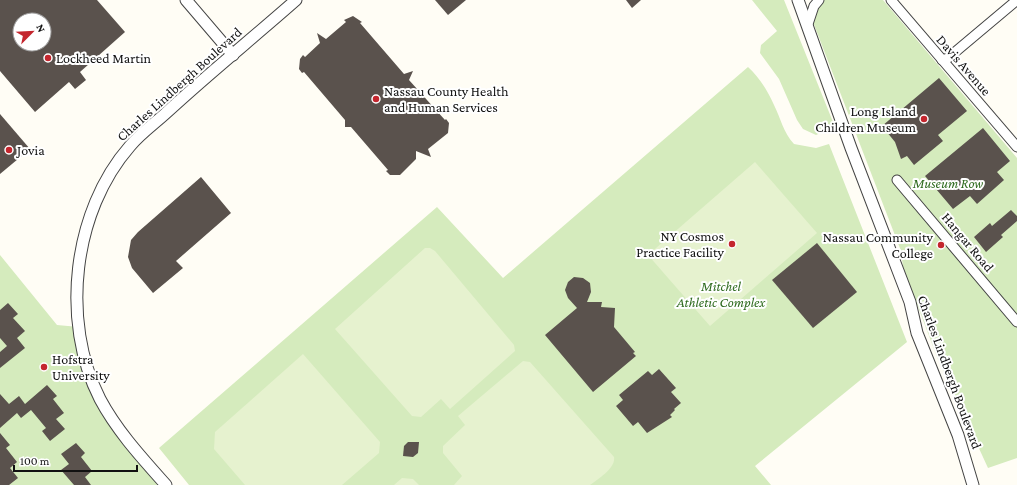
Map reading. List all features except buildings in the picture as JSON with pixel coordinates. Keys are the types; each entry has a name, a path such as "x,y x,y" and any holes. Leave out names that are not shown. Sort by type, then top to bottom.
{"street":[{"path":"186,0 233,55"},
{"name":"Charles Lindbergh Boulevard","path":"166,485 133,448 111,418 91,379 84,355 78,319 79,270 86,235 92,213 101,191 116,164 142,134 296,0"},
{"name":"Charles Lindbergh Boulevard","path":"798,0 808,24 851,148 907,296 917,333 958,435 973,485"},
{"path":"808,24 814,6 819,0"},
{"name":"Davis Avenue","path":"891,0 1017,148"},
{"path":"942,60 948,58 1017,0"},
{"name":"Hangar Road","path":"897,180 1017,322"}],"green space":[{"path":"752,0 784,0 835,127 816,135 803,129 797,120 779,79 760,53 761,45 777,31"},
{"name":"Museum Row","path":"824,0 883,0 1017,158 1017,458 988,468 937,357 903,267 901,251 813,22 820,3"},
{"name":"Mitchel Athletic Complex","path":"748,67 766,89 785,130 794,144 816,148 829,144 907,342 755,466 771,485 189,485 159,448 437,207 503,278"},
{"name":"NY Cosmos Practice Facility","path":"755,162 817,233 710,326 648,255"},
{"path":"425,248 430,248 435,251 514,345 515,351 450,409 441,399 421,417 412,416 335,329"},
{"name":"Hofstra University","path":"0,255 57,325 79,327 100,398 166,485 0,485"},
{"path":"303,354 380,442 379,453 342,485 245,485 214,449 215,432"},
{"path":"523,361 530,362 614,457 612,465 606,473 590,485 454,485 462,476 443,453 443,446 465,425 458,416"},
{"path":"402,478 413,479 419,485 394,485"}],"place":[{"name":"Lockheed Martin","path":"48,58"},
{"name":"Nassau County Health and Human Services","path":"376,99"},
{"name":"Long Island Children Museum","path":"924,119"},
{"name":"Jovia","path":"9,150"},
{"name":"NY Cosmos Practice Facility","path":"732,244"},
{"name":"Nassau Community College","path":"941,245"},
{"name":"Hofstra University","path":"44,367"}]}
